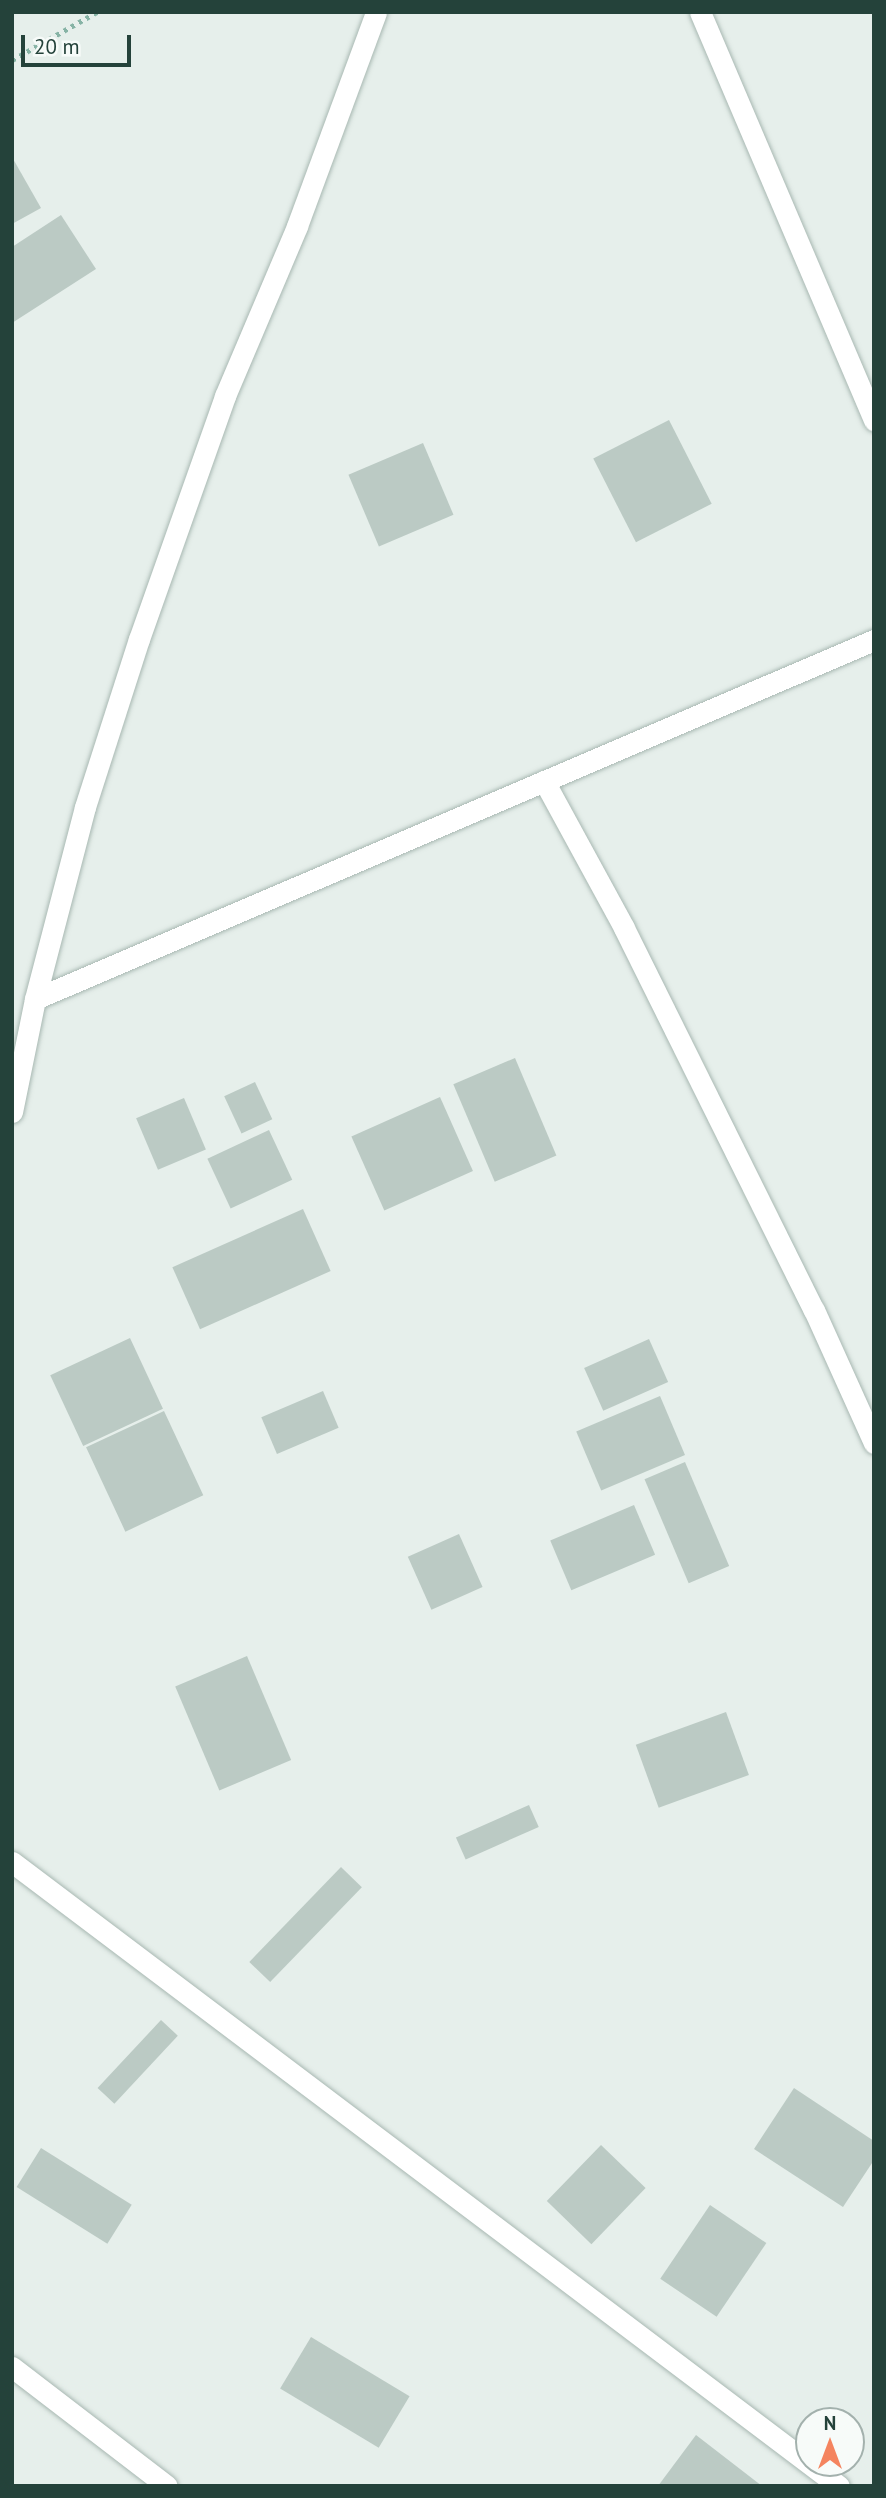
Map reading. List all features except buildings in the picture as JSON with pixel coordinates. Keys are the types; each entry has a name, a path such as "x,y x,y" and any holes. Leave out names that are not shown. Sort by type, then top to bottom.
{"street":[{"path":"12,1112 34,999 85,807 139,639 225,396 297,226 376,12"},
{"path":"700,12 874,420"},
{"path":"34,999 874,640"},
{"path":"544,781 624,928 814,1310 874,1443"},
{"path":"12,1861 839,2486"},
{"path":"12,2367 167,2486"}],"path":[{"path":"12,60 97,12"}]}
